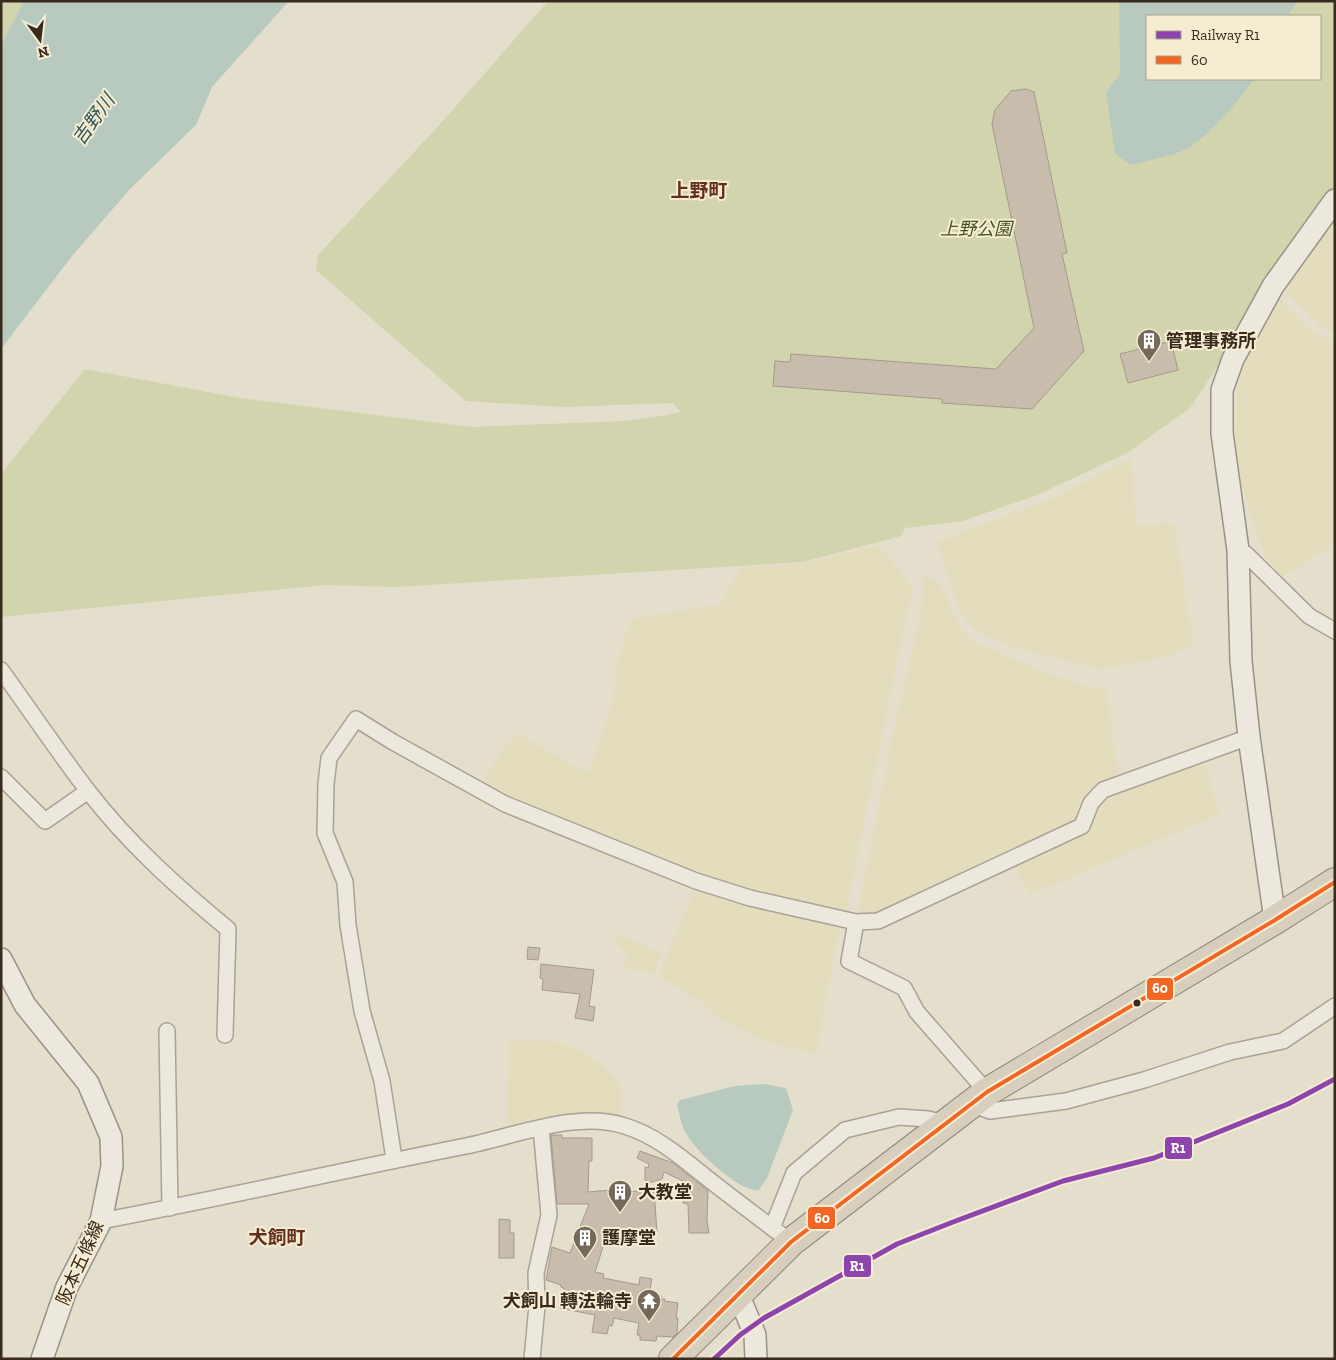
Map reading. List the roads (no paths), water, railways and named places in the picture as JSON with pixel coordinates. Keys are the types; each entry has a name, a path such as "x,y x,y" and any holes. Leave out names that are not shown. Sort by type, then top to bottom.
{"highway":[{"path":"673,1359 739,1296 782,1235 946,1123 979,1098 1335,882"}],"street":[{"path":"1275,920 1249,737 1241,661 1238,550 1222,433 1222,390 1233,358 1273,286 1335,200"},
{"path":"1238,550 1246,554 1309,616 1335,631"},
{"path":"1,670 88,791 122,831 181,890 228,929 225,1035"},
{"path":"394,1159 382,1081 362,1011 348,925 346,882 325,833 326,784 329,758 356,719 393,742 505,804 696,881 750,898 856,922 878,922 1082,826 1091,803 1103,790 1249,737"},
{"path":"1,778 45,821 88,791"},
{"path":"856,922 849,961 904,988 917,1012 990,1111 1056,1103 1135,1083 1230,1052 1283,1041 1335,1006"},
{"name":"阪本五條線","path":"1,959 25,1005 88,1083 111,1137 112,1166 101,1221 66,1287 42,1359"},
{"path":"167,1031 170,1208"},
{"path":"101,1221 469,1145 541,1128 596,1120 626,1126 664,1144 782,1235 794,1173 844,1130 899,1117 928,1119 946,1123"},
{"path":"532,1359 537,1306 536,1273 549,1215 541,1128"},
{"path":"739,1296 755,1335 756,1359"}],"water":[{"name":"吉野川","path":"24,1 289,1 212,87 196,125 130,189 72,256 1,349 1,44"},
{"path":"1119,1 1298,1 1289,15 1146,15 1146,80 1253,80 1216,125 1185,150 1130,165 1115,153 1106,92 1120,74"},
{"path":"764,1084 786,1088 793,1110 767,1178 759,1190 741,1185 730,1178 699,1151 685,1132 677,1105 680,1100 735,1086"}],"rail line":[{"name":"R1","path":"714,1359 740,1335 764,1318 897,1244 1063,1181 1154,1158 1288,1104 1335,1079"}],"place":[{"name":"管理事務所","path":"1149,362"},
{"name":"大教堂","path":"620,1213"},
{"name":"護摩堂","path":"585,1259"},
{"name":"犬飼山 轉法輪寺","path":"649,1322"}],"district":[{"name":"上野町","path":"699,190"},
{"name":"犬飼町","path":"277,1237"}],"park label":[{"name":"上野公園","path":"976,229"}]}
